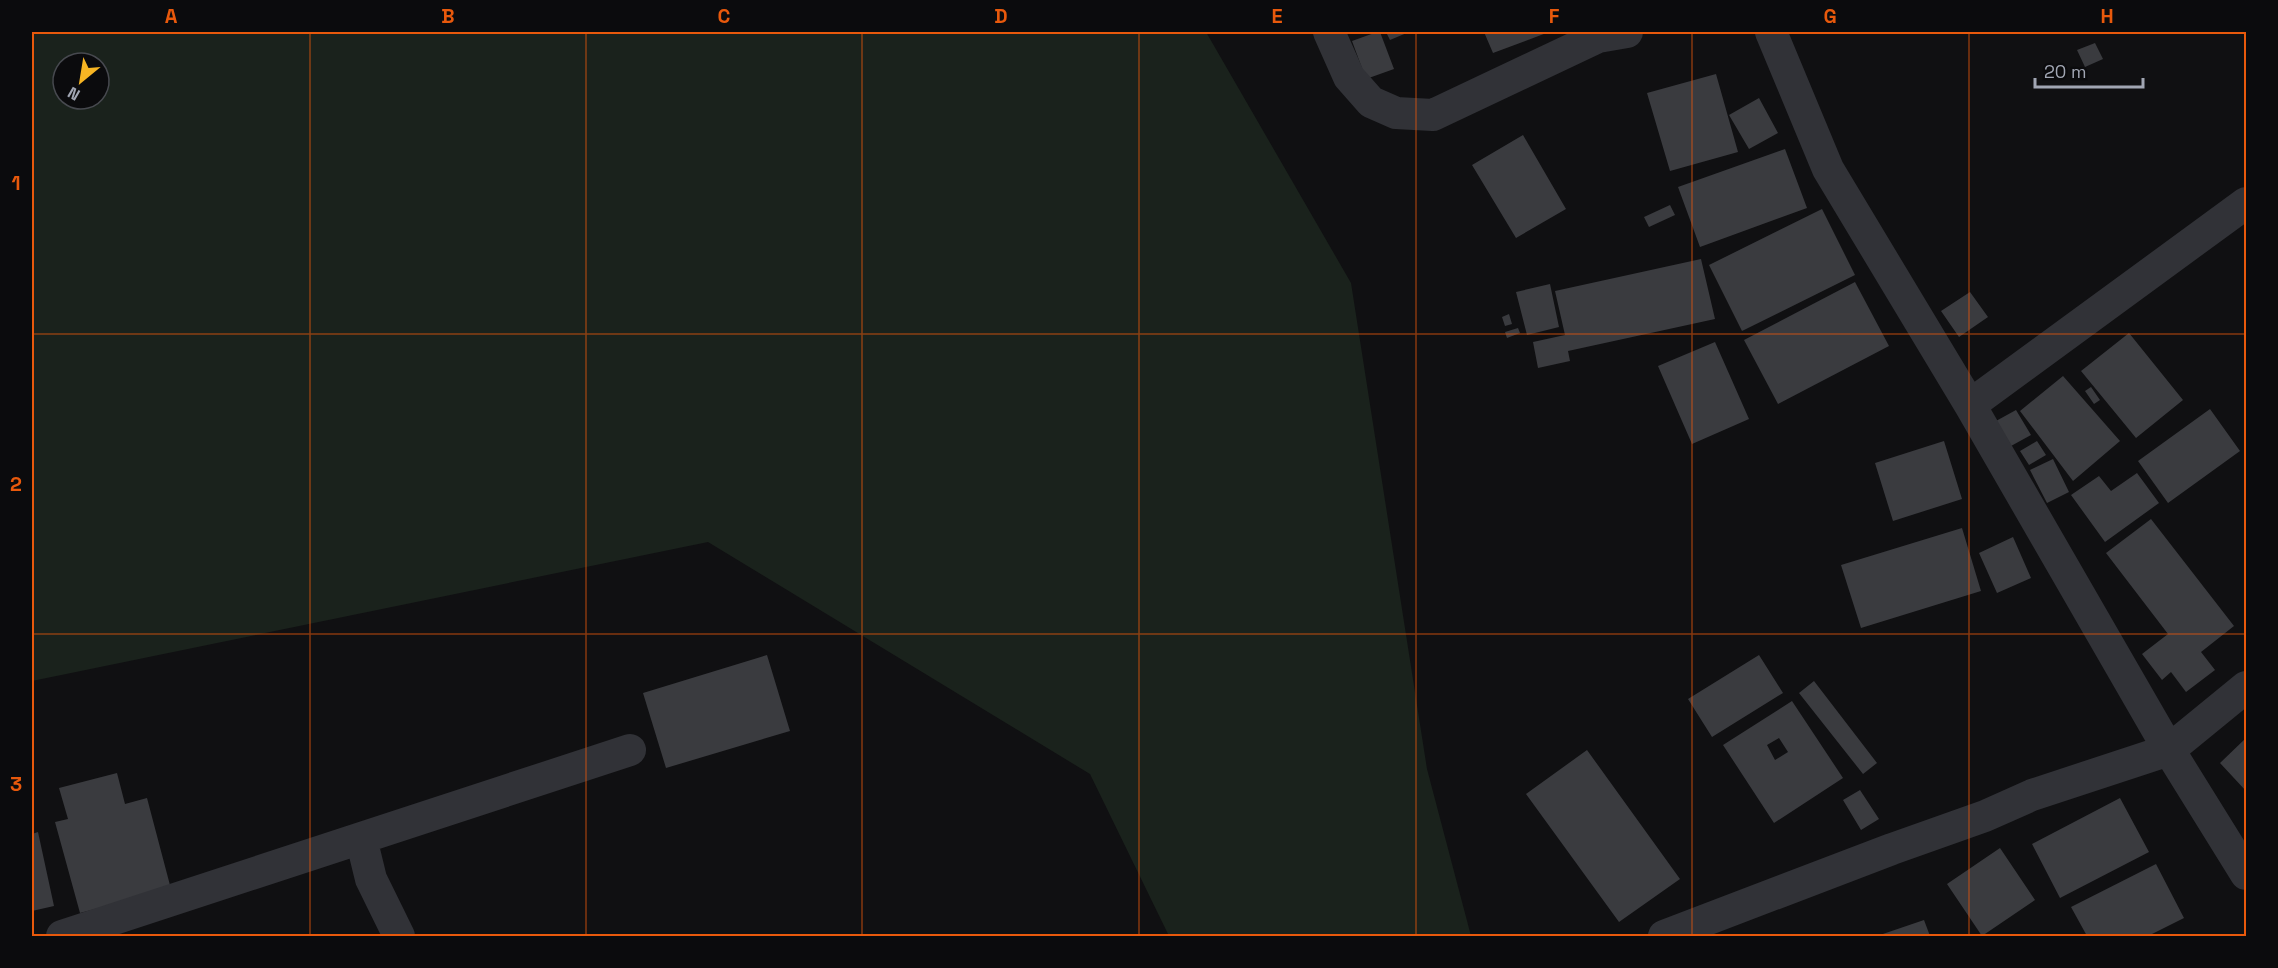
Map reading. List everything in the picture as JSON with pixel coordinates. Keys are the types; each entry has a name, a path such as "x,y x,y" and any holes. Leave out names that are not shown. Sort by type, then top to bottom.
{"street":[{"path":"1329,32 1349,77 1371,102 1396,113 1433,115 1598,37 1628,32"},
{"path":"1771,32 1828,169 1970,405 2169,750 2247,874"},
{"path":"1970,405 2247,203"},
{"path":"1664,936 1892,849 1986,816 2032,795 2169,750 2247,687"},
{"path":"63,936 630,750"},
{"path":"361,838 371,879 399,936"}],"shaded area":[{"path":"32,32 1206,32 1351,283 1427,769 1471,936 1169,936 1090,774 708,542 32,681"}],"building":[{"path":"1380,32 1394,69 1366,79 1352,41"},
{"path":"1386,32 1409,32 1390,40"},
{"path":"1484,32 1549,32 1493,53"},
{"path":"2095,43 2103,59 2085,67 2077,50"},
{"path":"1716,74 1738,152 1670,171 1647,93"},
{"path":"1759,98 1778,133 1749,149 1729,115"},
{"path":"1523,135 1566,209 1516,238 1472,165"},
{"path":"1785,149 1807,208 1700,247 1678,187"},
{"path":"1670,205 1675,215 1649,227 1644,217"},
{"path":"1822,209 1855,275 1742,331 1709,265"},
{"path":"1701,259 1715,319 1568,351 1570,361 1538,368 1533,342 1565,335 1555,291"},
{"path":"1855,282 1889,346 1778,404 1744,340"},
{"path":"1550,284 1559,327 1527,335 1516,292"},
{"path":"1970,292 1988,317 1959,337 1941,311"},
{"path":"1509,314 1512,324 1505,326 1502,317"},
{"path":"1518,328 1520,333 1507,338 1505,332"},
{"path":"2129,333 2183,400 2136,438 2081,371"},
{"path":"1715,342 1749,419 1692,444 1658,366"},
{"path":"2063,376 2120,441 2073,481 2020,411"},
{"path":"2091,387 2100,400 2094,404 2085,391"},
{"path":"2210,409 2240,451 2168,503 2138,461"},
{"path":"2016,410 2031,435 2011,446 1996,421"},
{"path":"1944,441 1962,499 1893,521 1875,463"},
{"path":"2037,441 2046,455 2029,465 2020,451"},
{"path":"2053,459 2069,492 2047,503 2030,470"},
{"path":"2137,473 2159,503 2105,542 2071,495 2099,476 2111,491"},
{"path":"2151,519 2234,626 2201,652 2215,670 2186,692 2171,672 2162,680 2142,654 2168,634 2106,553"},
{"path":"1962,528 1981,591 1861,628 1841,565"},
{"path":"2013,537 2031,578 1997,593 1979,553"},
{"path":"767,655 790,731 666,768 643,693"},
{"path":"1759,655 1783,693 1712,737 1688,699"},
{"path":"1814,681 1877,763 1863,774 1799,693"},
{"path":"1792,701 1843,778 1774,823 1723,745","holes":["1779,738 1788,752 1775,760 1767,745"]},
{"path":"2246,738 2246,791 2220,763"},
{"path":"1587,750 1680,879 1619,922 1526,794"},
{"path":"117,773 125,804 147,798 171,889 80,913 55,822 68,819 59,788"},
{"path":"1860,790 1879,819 1861,830 1843,800"},
{"path":"2120,798 2149,852 2060,898 2032,844"},
{"path":"38,832 54,906 32,911 32,834"},
{"path":"2000,848 2035,900 1982,936 1947,884"},
{"path":"2156,864 2184,918 2148,936 2087,936 2071,907"},
{"path":"1924,920 1930,936 1877,936"}]}
